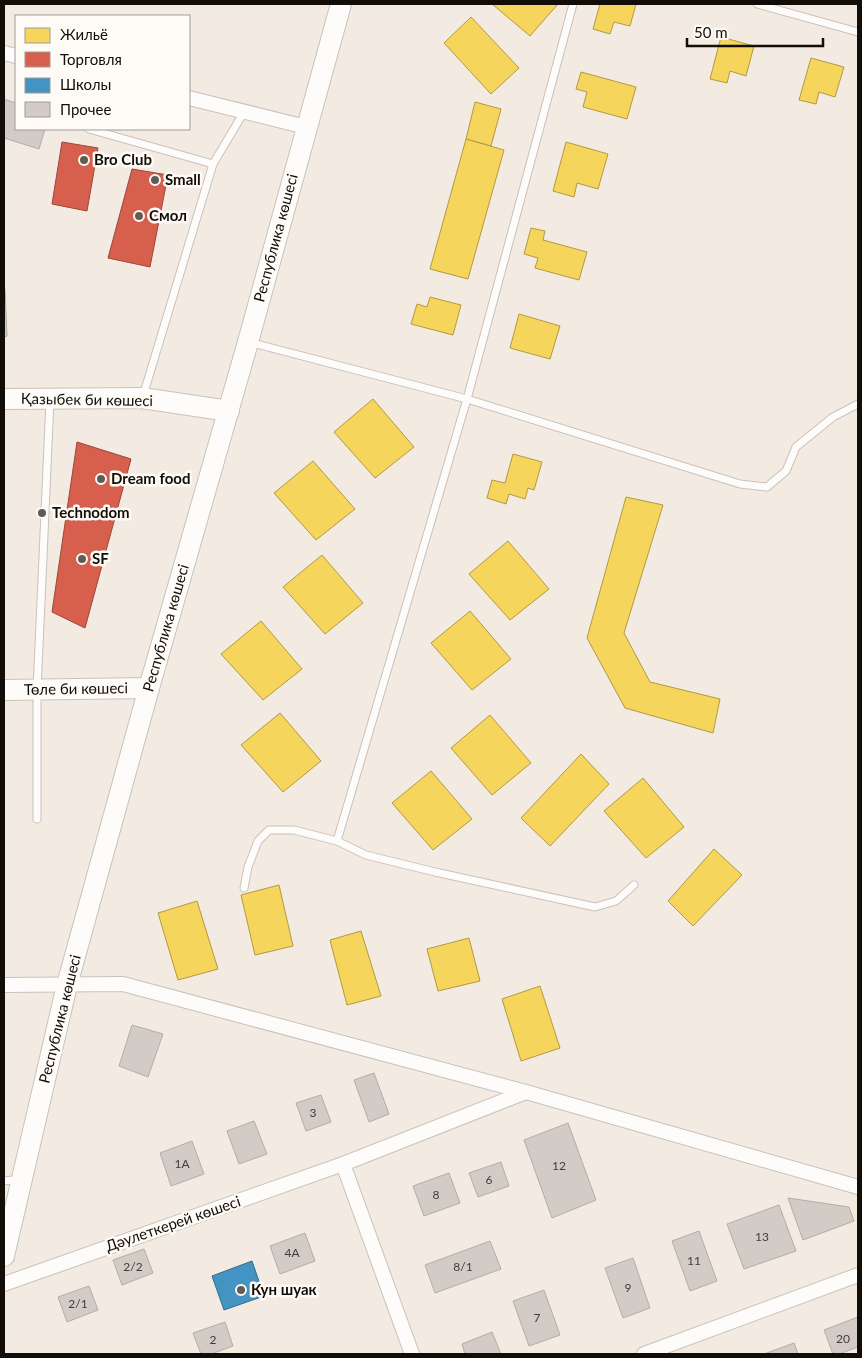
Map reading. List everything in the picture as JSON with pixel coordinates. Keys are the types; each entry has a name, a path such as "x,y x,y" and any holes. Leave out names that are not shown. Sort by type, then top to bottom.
{"main road":[{"name":"Республика көшесі","path":"4,1256 12,1180 149,688 229,411 341,4"},
{"name":"Қазыбек би көшесі","path":"4,399 142,398 229,411"},
{"name":"Төле би көшесі","path":"4,690 149,688"}],"street":[{"path":"190,98 306,128"},
{"path":"4,985 123,984 526,1092 858,1186"},
{"name":"Дәулеткерей көшесі","path":"4,1284 343,1164 526,1092"},
{"path":"343,1164 412,1354"},
{"path":"644,1354 858,1275"}],"lane":[{"path":"337,841 467,400 574,4"},
{"path":"757,4 858,32"},
{"path":"142,398 213,164 244,112"},
{"path":"92,130 213,164"},
{"path":"248,342 467,400 740,484 767,487 786,471 796,447 833,417 858,404"},
{"path":"37,819 37,690 51,398"},
{"path":"244,888 248,866 258,841 269,830 294,830 337,841 366,855 595,907 616,901 634,885"}],"building: Жильё":[{"path":"492,4 558,4 530,36"},
{"path":"600,4 636,4 630,26 614,22 610,34 593,29"},
{"path":"471,17 519,68 491,94 444,43"},
{"path":"721,37 754,46 746,76 730,71 727,83 710,79"},
{"path":"811,58 844,67 835,97 819,92 816,104 799,100"},
{"path":"581,72 636,87 627,119 583,107 587,92 576,89"},
{"path":"475,102 501,109 491,146 466,139"},
{"path":"466,139 504,150 468,279 430,269"},
{"path":"566,142 608,154 598,189 577,183 574,197 553,191"},
{"path":"531,228 545,231 543,240 587,252 579,280 535,268 538,258 524,254"},
{"path":"430,297 461,305 453,335 411,324 417,304 427,307"},
{"path":"519,314 560,326 550,359 510,348"},
{"path":"373,399 414,447 375,478 334,432"},
{"path":"513,454 542,462 534,490 528,488 525,499 509,494 506,504 487,498 492,480 505,483"},
{"path":"313,461 355,509 316,540 274,493"},
{"path":"626,497 663,505 624,633 650,682 720,699 713,733 625,708 587,638"},
{"path":"508,541 549,589 510,620 469,574"},
{"path":"322,555 363,603 325,634 283,587"},
{"path":"470,611 511,659 472,690 431,643"},
{"path":"261,621 302,669 263,700 221,654"},
{"path":"280,713 321,761 283,792 241,745"},
{"path":"490,715 531,763 492,795 451,748"},
{"path":"581,754 609,784 550,846 521,818"},
{"path":"431,771 472,819 433,850 392,803"},
{"path":"643,778 684,827 646,858 604,811"},
{"path":"714,849 742,875 693,926 668,901"},
{"path":"279,885 293,946 255,955 241,895"},
{"path":"197,901 218,969 178,980 158,913"},
{"path":"361,931 381,996 347,1005 330,940"},
{"path":"469,938 480,981 438,991 427,949"},
{"path":"540,986 560,1048 521,1061 502,999"}],"building: Торговля":[{"path":"62,142 98,148 87,211 52,204"},
{"name":"Смол","path":"132,169 168,175 150,267 108,258"},
{"path":"77,442 131,459 85,628 52,612"}],"building: Школы":[{"path":"252,1261 264,1296 224,1310 212,1276"}],"building: Прочее":[{"path":"4,99 15,103 15,130 45,130 39,149 4,138"},
{"path":"4,289 7,336 4,337"},
{"path":"132,1025 163,1034 148,1077 119,1066"},
{"path":"374,1073 389,1114 369,1122 354,1080"},
{"path":"321,1095 331,1122 306,1131 296,1103"},
{"path":"254,1121 267,1154 239,1164 227,1131"},
{"path":"568,1123 596,1200 552,1218 524,1140"},
{"path":"192,1141 204,1174 171,1186 160,1153"},
{"path":"501,1162 509,1186 478,1197 469,1173"},
{"path":"449,1173 460,1203 424,1216 413,1186"},
{"path":"788,1198 849,1207 854,1221 803,1240"},
{"path":"779,1205 796,1251 744,1269 727,1224"},
{"path":"699,1231 717,1281 690,1291 672,1241"},
{"path":"305,1233 315,1261 280,1274 270,1246"},
{"path":"490,1241 501,1269 435,1293 425,1265"},
{"path":"144,1249 153,1273 122,1285 113,1260"},
{"path":"633,1258 650,1308 623,1318 605,1268"},
{"path":"89,1286 98,1310 67,1322 58,1297"},
{"path":"544,1290 560,1335 529,1346 513,1301"},
{"path":"858,1317 858,1347 839,1354 833,1354 824,1330"},
{"path":"225,1322 233,1346 211,1354 201,1354 193,1333"},
{"path":"492,1332 501,1354 465,1354 462,1344"},
{"path":"794,1343 798,1354 764,1354"}],"place":[{"name":"Bro Club","path":"84,160"},
{"name":"Small","path":"155,180"},
{"name":"Смол","path":"139,216"},
{"name":"Dream food","path":"101,479"},
{"name":"Technodom","path":"42,513"},
{"name":"SF","path":"82,559"},
{"name":"Кун шуак","path":"241,1290"}]}
